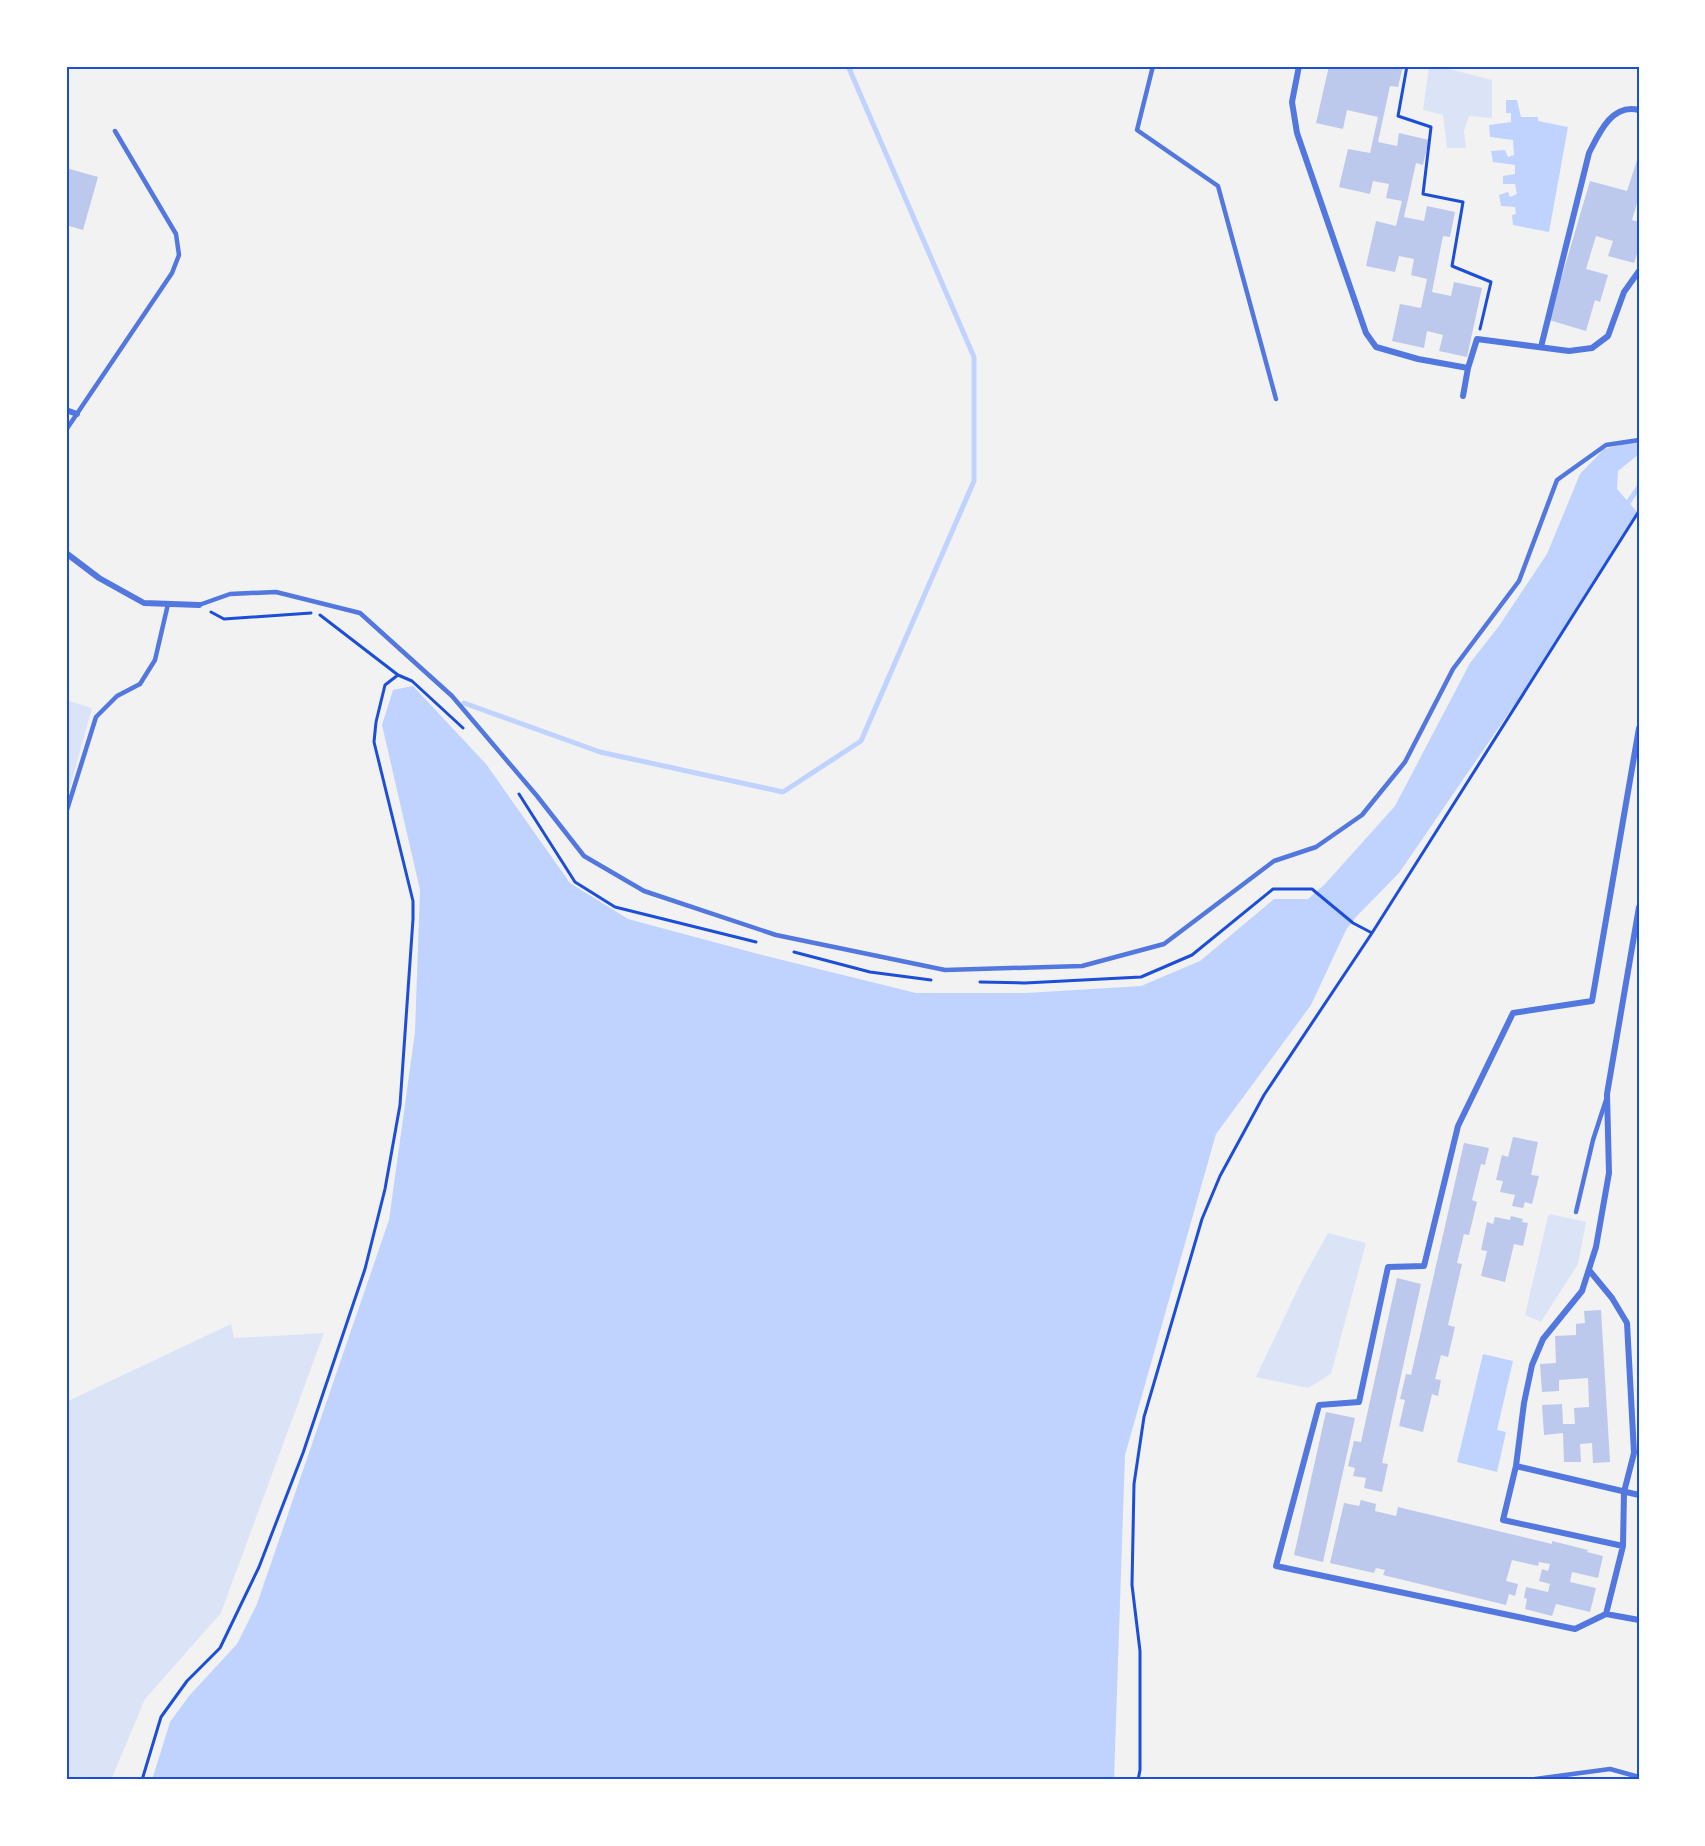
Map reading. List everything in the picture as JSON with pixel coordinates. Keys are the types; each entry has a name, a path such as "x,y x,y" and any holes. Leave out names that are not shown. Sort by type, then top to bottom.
{"street":[{"path":"1299,66 1292,102 1297,133 1366,333 1376,347 1418,359 1468,368"},
{"path":"1541,347 1589,153 1601,128 1613,116 1630,108 1639,110"},
{"path":"1463,396 1468,368 1477,339 1569,351 1592,348 1608,336 1624,292 1639,271"},
{"path":"66,410 77,414"},
{"path":"66,553 99,578 144,603 199,605"},
{"path":"1639,728 1592,1001 1513,1013 1458,1126 1424,1266 1388,1267 1359,1402 1319,1406 1276,1566 1575,1629 1606,1614 1639,1620"},
{"path":"1623,1546 1503,1520 1516,1466 1524,1403 1532,1365 1544,1339 1582,1291 1596,1246 1609,1173 1607,1094 1639,907"},
{"path":"1589,1270 1612,1298 1627,1323 1634,1453 1624,1492 1623,1546 1606,1614"},
{"path":"1516,1466 1639,1495"}],"lane":[{"path":"1153,66 1137,130 1218,186 1276,399"},
{"path":"66,429 172,273 179,255 176,234 115,131"},
{"path":"199,605 230,594 276,592 360,613 452,696 537,796 584,856 644,891 776,935 945,970 1082,966 1164,944 1274,861 1316,847 1362,815 1405,762 1453,669 1519,581 1557,480 1606,445 1639,440"},
{"path":"66,813 96,717 117,696 140,684 155,660 168,604"},
{"path":"1576,1212 1593,1140 1607,1094"},
{"path":"1528,1780 1611,1769 1639,1777"}],"path":[{"path":"1407,66 1398,116 1431,127 1423,194 1463,202 1452,267 1491,282 1477,339"},
{"path":"1138,1780 1140,1650 1132,1585 1134,1484 1144,1417 1202,1219 1220,1176 1264,1095 1372,933 1639,512"},
{"path":"199,605 224,619 316,613 398,675 412,681 463,728"},
{"path":"142,1780 161,1717 187,1681 220,1648 259,1567 303,1453 365,1269 385,1189 400,1105 413,901 375,742 376,723 385,685 398,675"},
{"path":"518,793 575,882 615,907 764,944"},
{"path":"971,981 1025,983 1141,977 1192,955 1273,890 1312,890 1353,923 1372,933"},
{"path":"785,949 870,972 916,980 938,980"}],"shaded area":[{"path":"1429,66 1438,66 1492,80 1492,118 1469,116 1464,131 1466,148 1447,148 1443,115 1423,110"},
{"path":"66,700 92,708 66,801"},
{"path":"1550,1214 1586,1222 1578,1264 1541,1322 1525,1315"},
{"path":"1328,1233 1366,1243 1331,1374 1308,1388 1256,1377 1303,1278"},
{"path":"231,1324 234,1338 324,1333 221,1613 145,1699 111,1780 66,1780 66,1402"}],"water":[{"path":"1506,100 1517,100 1521,117 1538,117 1538,121 1568,127 1549,232 1513,225 1512,215 1516,214 1515,207 1501,206 1499,195 1508,192 1510,197 1517,194 1515,184 1503,184 1503,176 1515,174 1515,165 1493,162 1491,151 1505,150 1508,157 1514,155 1513,140 1490,137 1489,125 1511,122 1511,113 1506,113"},
{"path":"1632,442 1639,443 1639,454 1618,471 1617,489 1638,513 1534,676 1399,873 1346,930 1311,1005 1216,1134 1125,1455 1114,1780 152,1780 170,1722 189,1696 237,1644 257,1604 389,1220 415,1032 420,890 382,725 393,690 413,686 486,764 570,883 628,919 916,993 1026,993 1141,986 1200,961 1274,899 1308,899 1325,884 1395,806 1470,663 1499,626 1547,554 1580,474 1604,449"},
{"path":"1483,1354 1513,1361 1497,1430 1506,1432 1497,1472 1457,1462"}],"building":[{"path":"1329,66 1403,66 1398,87 1390,86 1378,142 1397,146 1399,133 1429,140 1423,165 1416,163 1404,217 1424,221 1427,206 1455,212 1450,237 1443,236 1432,292 1451,296 1454,282 1482,288 1467,357 1439,351 1443,335 1427,331 1424,348 1392,341 1400,304 1421,308 1427,279 1411,275 1414,259 1399,256 1395,272 1366,266 1376,221 1396,226 1402,201 1386,198 1389,184 1373,181 1370,194 1339,187 1348,149 1370,153 1378,117 1347,110 1343,129 1316,123"},
{"path":"1639,154 1639,197 1632,220 1639,222 1639,247 1634,263 1608,256 1613,241 1596,236 1586,269 1608,275 1600,302 1595,300 1586,331 1549,320 1590,181 1627,191"},
{"path":"66,168 98,177 83,230 66,225"},
{"path":"1513,1137 1538,1142 1531,1175 1539,1176 1532,1204 1525,1202 1523,1208 1512,1206 1515,1195 1500,1192 1503,1181 1496,1180 1502,1155 1508,1157"},
{"path":"1464,1143 1489,1148 1485,1165 1481,1164 1472,1200 1477,1202 1469,1235 1464,1234 1457,1263 1462,1264 1448,1325 1455,1327 1448,1357 1441,1355 1435,1379 1441,1380 1438,1396 1432,1394 1423,1432 1399,1426 1405,1400 1400,1399 1406,1374 1411,1375"},
{"path":"1511,1216 1528,1223 1523,1246 1514,1244 1505,1282 1481,1276 1487,1251 1481,1250 1487,1222 1493,1224 1495,1217 1510,1220"},
{"path":"1397,1278 1421,1284 1382,1463 1388,1464 1382,1492 1364,1488 1366,1478 1353,1476 1355,1468 1348,1466 1354,1441 1361,1442"},
{"path":"1601,1310 1610,1462 1593,1463 1592,1443 1580,1444 1581,1462 1564,1462 1563,1433 1544,1435 1542,1405 1562,1404 1563,1424 1575,1424 1574,1408 1589,1407 1588,1378 1559,1380 1559,1391 1542,1392 1540,1364 1556,1363 1555,1336 1576,1335 1576,1324 1585,1323 1584,1311"},
{"path":"1326,1412 1355,1418 1323,1562 1294,1555"},
{"path":"1361,1500 1376,1504 1375,1511 1396,1516 1398,1507 1552,1544 1552,1541 1603,1556 1598,1578 1572,1572 1570,1582 1596,1588 1590,1612 1556,1604 1552,1616 1525,1609 1526,1587 1548,1592 1550,1584 1539,1581 1542,1569 1548,1571 1550,1564 1539,1562 1538,1566 1512,1560 1506,1581 1518,1584 1515,1596 1509,1594 1506,1605 1383,1575 1385,1570 1376,1568 1374,1573 1330,1563 1344,1503 1359,1506"}],"waterway":[{"path":"464,703 600,752 783,792 861,741 974,481 974,357 848,66"},
{"path":"1625,507 1639,487"}]}
